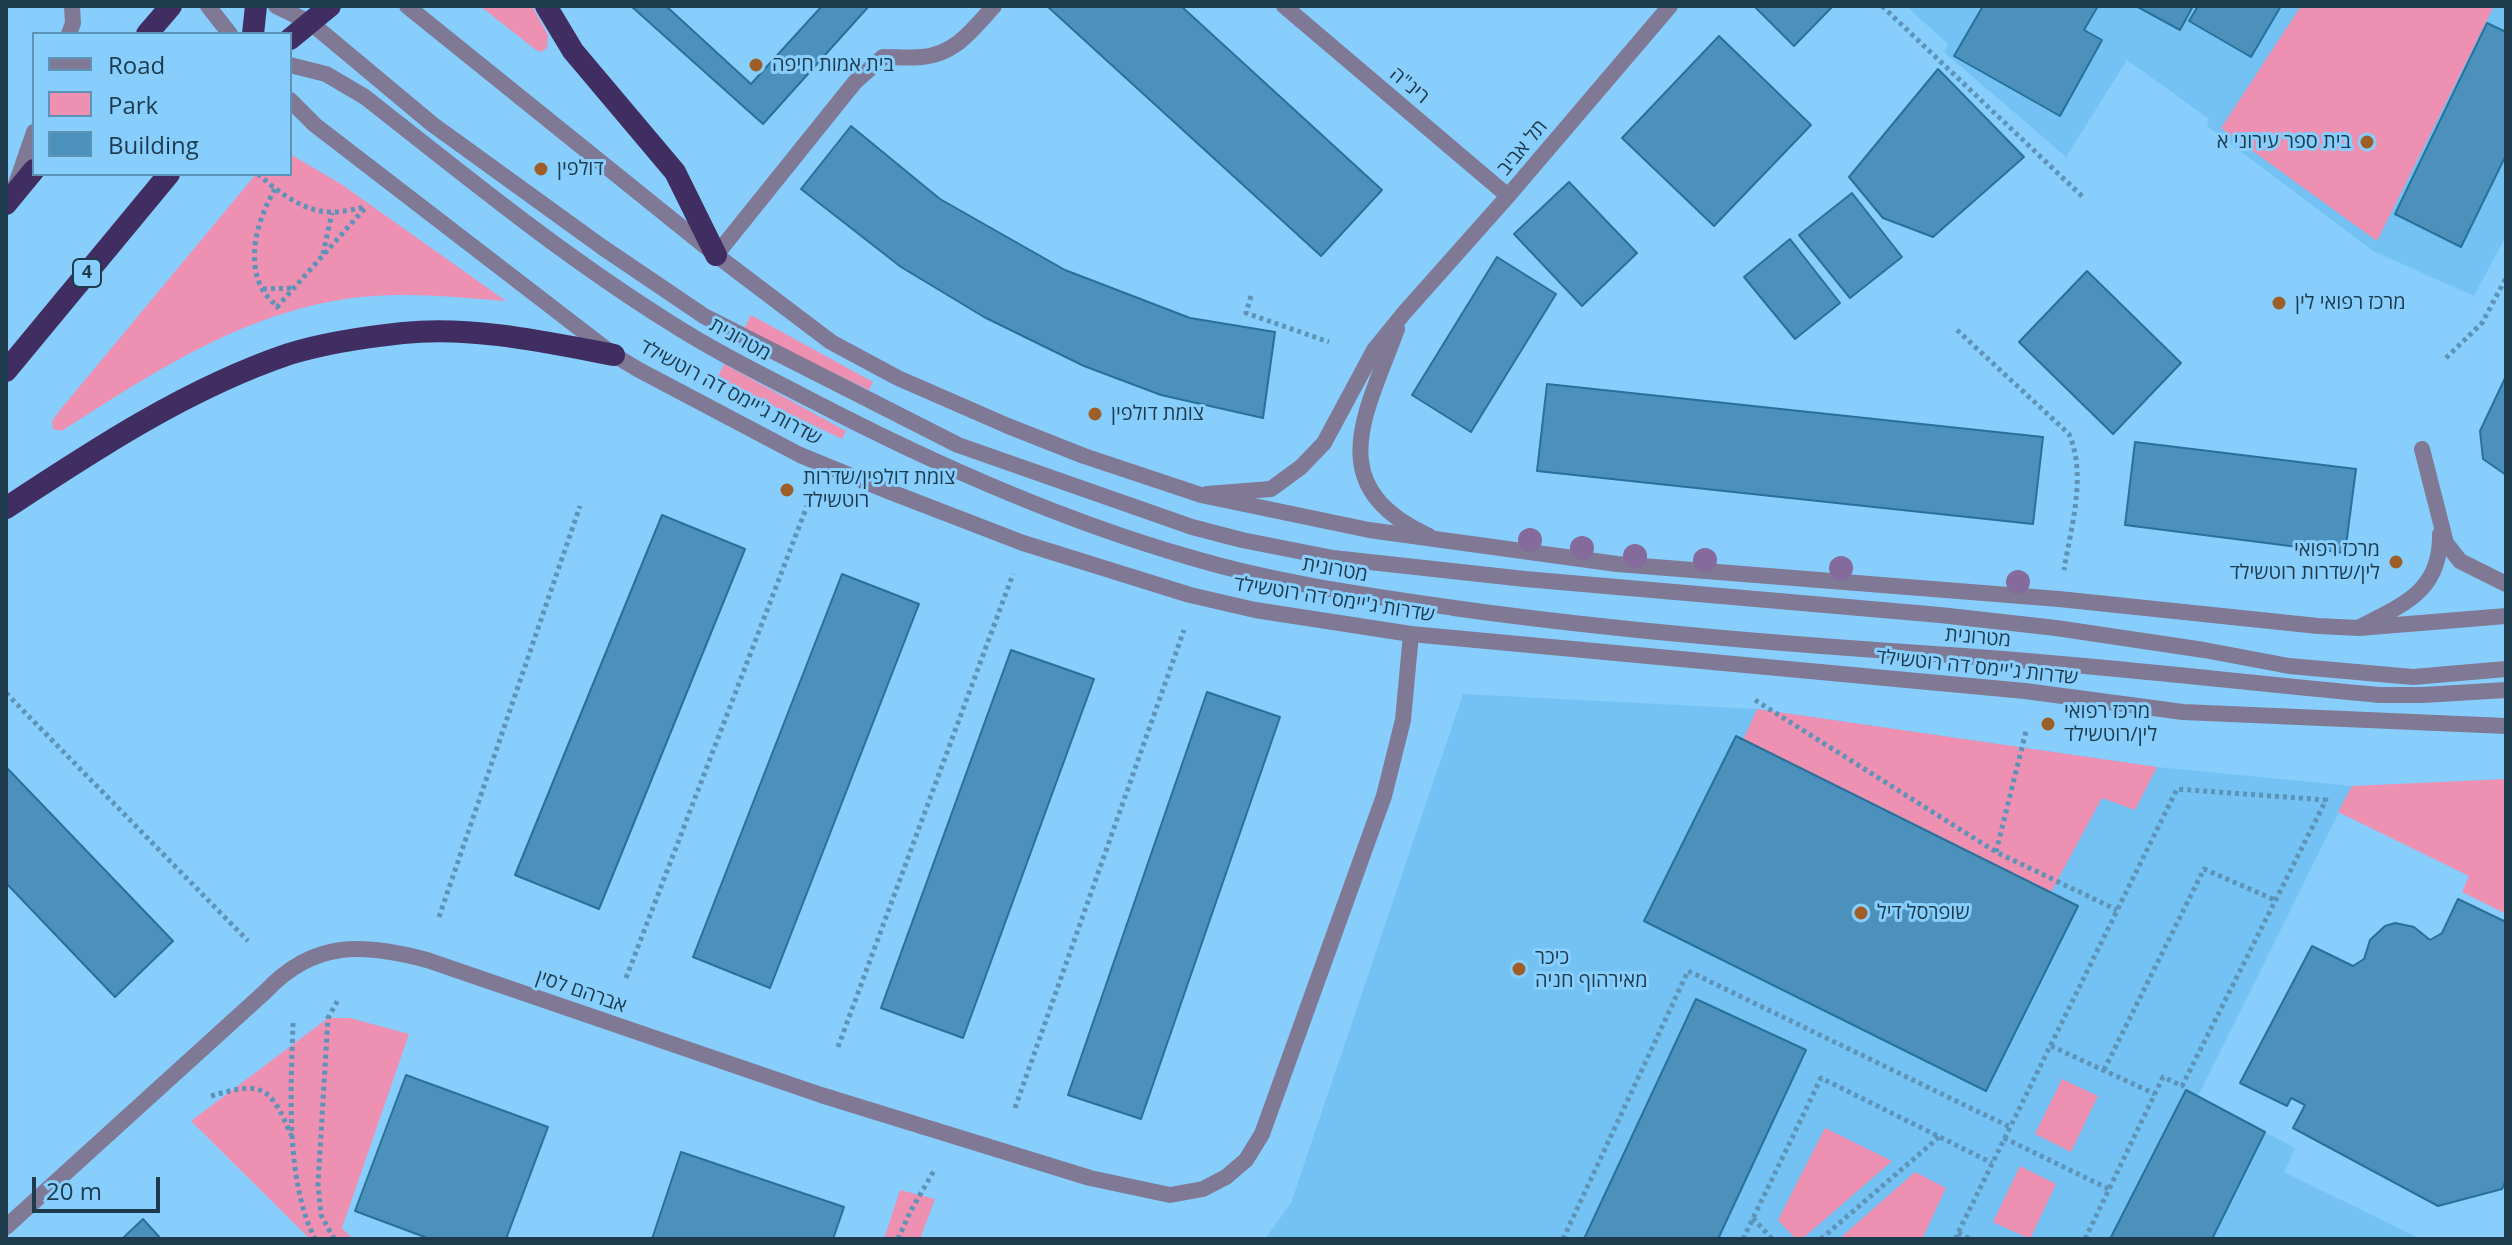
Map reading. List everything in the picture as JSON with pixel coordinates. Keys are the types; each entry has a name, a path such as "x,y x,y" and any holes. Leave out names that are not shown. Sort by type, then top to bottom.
{"highway":[{"path":"149,32 171,6"},
{"path":"253,32 256,6"},
{"path":"292,36 307,15 330,6"},
{"path":"546,6 573,51 675,172 716,255"},
{"path":"9,201 32,172"},
{"name":"4","path":"6,371 167,176"},
{"path":"6,508 136,426 204,391 290,354 337,343 419,333 504,336 614,355"}],"street":[{"path":"70,32 73,23 72,6"},
{"path":"208,6 228,32"},
{"name":"מטרונית","path":"276,6 307,15 432,124 602,247 704,316 958,445 1192,527 1333,558 2056,628 2289,666 2413,677 2506,669"},
{"path":"407,6 716,255 831,342 898,378 1084,456 1201,495 1369,530 1617,564 2059,599 2318,626 2359,628 2506,616"},
{"path":"716,255 855,82 883,57 924,57 946,51 962,41 994,6"},
{"name":"רינ\"ה","path":"1284,6 1508,196"},
{"name":"תל אביב","path":"1201,495 1271,489 1301,467 1324,443 1374,350 1670,6"},
{"name":"מטרונית","path":"292,66 326,74 365,97 583,265 668,322 744,365 921,456 1001,491 1187,557 1327,590 1558,623 1835,649 1954,655 2379,695 2506,690"},
{"name":"שדרות ג'יימס דה רוטשילד","path":"292,102 315,125 614,355 800,455 1023,543 1190,595 1255,610 1411,634 2025,691 2183,712 2506,726"},
{"path":"9,201 32,138"},
{"name":"תל אביב","path":"1404,313 1361,428 1359,451 1363,473 1383,506 1406,526 1438,540"},
{"path":"2422,449 2446,543 2460,561 2506,584"},
{"path":"2359,628 2419,593 2437,561 2440,528"},
{"name":"אברהם לסין","path":"6,1227 285,971 315,955 352,948 396,952 427,960 821,1095 1090,1178 1170,1195 1203,1189 1226,1177 1246,1160 1262,1134 1384,796 1403,720 1411,634"}],"path":[{"path":"1882,6 2084,198"},
{"path":"260,176 275,189 307,207 332,213 366,207 277,307 262,289 256,273 256,237 262,212 275,189"},
{"path":"321,258 332,213"},
{"path":"2446,358 2482,323 2506,278"},
{"path":"262,289 294,288"},
{"path":"1251,296 1246,313 1329,342"},
{"path":"1957,330 2069,434 2077,452 2079,474 2059,599"},
{"path":"439,917 580,506"},
{"path":"626,978 807,506"},
{"path":"838,1047 1013,574"},
{"path":"1015,1108 1184,630"},
{"path":"6,693 248,941"},
{"path":"1755,700 1996,852 2117,910"},
{"path":"1996,852 2026,731"},
{"path":"1970,1239 1956,1236 2177,789 2326,800 2182,1086 2163,1077 2085,1239"},
{"path":"2104,1070 2204,869 2275,900"},
{"path":"1563,1239 1688,971 2010,1127"},
{"path":"334,1239 321,1215 318,1184 328,1018 338,1000"},
{"path":"293,1023 293,1140 303,1206 315,1239"},
{"path":"2051,1045 2155,1094"},
{"path":"1743,1239 1821,1078 1992,1163"},
{"path":"211,1096 249,1086 267,1094 281,1111 293,1140"},
{"path":"1821,1239 1939,1137"},
{"path":"2004,1138 2109,1189"},
{"path":"898,1239 935,1169"},
{"path":"1753,1218 1772,1239"}],"shaded area":[{"name":"בית ספר עירוני א","path":"1906,6 2506,6 2506,236 2474,296 2373,251 2207,126 2209,119 2127,60 2066,157 1944,52 1948,44"},
{"path":"1463,694 1757,709 2157,767 2352,786 2198,1096 2295,1148 2284,1172 2421,1239 1265,1239 1291,1203"}],"green space":[{"path":"480,6 532,6 548,35 547,48 541,52 536,50"},
{"path":"2301,6 2494,6 2377,241 2221,128"},
{"path":"292,155 341,184 506,301 396,295 319,304 279,315 204,346 62,431 53,429 52,421 254,176 292,176"},
{"path":"751,315 873,382 869,390 744,329"},
{"path":"724,364 846,431 842,439 717,379"},
{"path":"1757,709 2157,767 2135,810 2102,798 2051,892 1743,740"},
{"path":"2506,779 2506,914 2462,892 2469,876 2338,812 2352,786"},
{"path":"328,1018 350,1018 409,1034 342,1228 353,1239 310,1239 191,1121"},
{"path":"2062,1079 2098,1096 2071,1152 2035,1134"},
{"path":"1825,1128 1892,1161 1802,1239 1796,1239 1778,1220"},
{"path":"2020,1166 2056,1184 2030,1239 1993,1222"},
{"path":"1915,1172 1946,1188 1922,1239 1839,1239"},
{"path":"900,1190 935,1199 920,1239 884,1239"}],"building":[{"name":"בית אמות חיפה","path":"631,6 869,6 763,124"},
{"path":"666,6 822,6 751,84"},
{"path":"1047,6 1181,6 1382,190 1321,256"},
{"path":"1754,6 1833,6 1794,46"},
{"path":"1983,6 2098,6 2084,30 2102,40 2060,116 1954,56"},
{"path":"2136,6 2193,6 2180,30"},
{"path":"2198,6 2281,6 2251,57 2189,21"},
{"path":"2487,23 2506,32 2506,155 2461,247 2395,214"},
{"path":"1719,36 1811,125 1714,226 1622,138"},
{"path":"1938,69 2024,157 1933,237 1883,218 1849,177"},
{"path":"851,126 940,199 1065,270 1190,318 1275,332 1263,418 1161,395 1084,366 984,317 901,267 801,189"},
{"path":"1569,182 1637,253 1582,306 1514,234"},
{"path":"1852,193 1902,257 1850,298 1799,235"},
{"path":"1790,239 1840,303 1795,339 1744,277"},
{"path":"1497,257 1556,294 1471,432 1412,395"},
{"path":"2087,271 2181,363 2113,434 2019,342"},
{"path":"2506,376 2506,475 2483,459 2480,431"},
{"path":"1547,384 2043,437 2033,524 1537,471"},
{"path":"2135,442 2356,469 2345,553 2125,525"},
{"path":"662,515 745,549 599,909 515,875"},
{"path":"842,574 919,604 770,988 693,957"},
{"path":"1011,650 1094,679 963,1038 881,1008"},
{"path":"1207,692 1280,717 1141,1119 1068,1095"},
{"name":"שופרסל דיל","path":"1736,736 2078,906 1986,1091 1644,921"},
{"path":"6,767 173,941 115,997 6,883"},
{"path":"2458,899 2506,922 2506,1180 2502,1189 2438,1206 2293,1128 2305,1105 2291,1098 2287,1106 2240,1083 2312,946 2353,966 2364,959 2370,940 2385,926 2395,923 2414,927 2430,940 2442,933"},
{"path":"1696,999 1806,1050 1718,1239 1584,1239"},
{"path":"406,1075 548,1127 506,1239 430,1239 355,1211"},
{"path":"2186,1090 2265,1132 2212,1239 2110,1239"},
{"path":"681,1152 844,1207 833,1239 652,1239"},
{"path":"143,1219 161,1239 122,1239"}],"place":[{"name":"בית אמות חיפה","path":"756,65"},
{"name":"בית ספר עירוני א","path":"2367,142"},
{"name":"דולפין","path":"541,169"},
{"name":"מרכז רפואי לין","path":"2279,303"},
{"name":"צומת דולפין","path":"1095,414"},
{"name":"צומת דולפין/שדרות רוטשילד","path":"787,490"},
{"name":"מרכז רפואי לין/שדרות רוטשילד","path":"2396,562"},
{"name":"מרכז רפואי לין/רוטשילד","path":"2048,724"},
{"name":"שופרסל דיל","path":"1861,913"},
{"name":"כיכר מאירהוף חניה","path":"1519,969"}]}
